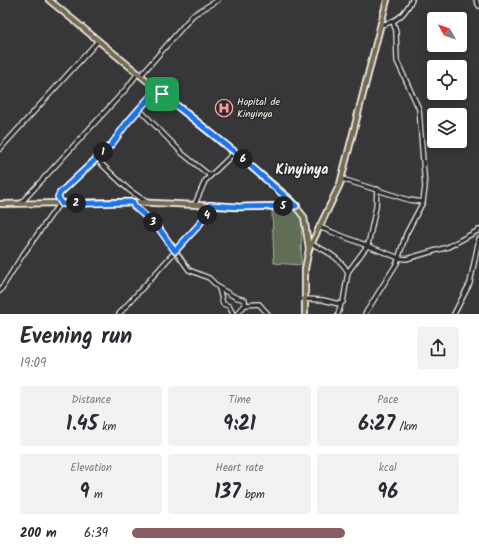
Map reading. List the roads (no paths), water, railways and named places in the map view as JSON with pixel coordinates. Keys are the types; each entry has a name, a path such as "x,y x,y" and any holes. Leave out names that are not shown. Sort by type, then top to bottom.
{"main road":[{"path":"49,0 162,94 235,152 296,206 302,214 307,226 309,249"},
{"path":"305,314 305,269 309,249 342,179 387,0"},
{"path":"0,204 133,202 239,207 296,206"}],"street":[{"path":"20,204 192,15 218,0"},
{"path":"381,25 393,22 401,17 412,0"},
{"path":"476,0 479,6"},
{"path":"365,314 393,270 399,258 406,234 423,202 425,172 421,123 412,93 397,60 396,31 393,22"},
{"path":"0,150 98,41"},
{"path":"0,291 22,256 60,204 59,195 112,144 149,98 162,94"},
{"path":"139,109 183,154 210,175"},
{"path":"195,204 210,175 223,165 235,152"},
{"path":"96,159 130,190 148,203"},
{"path":"342,179 408,200 423,202"},
{"path":"338,314 345,296 348,272 368,245 376,207 377,189"},
{"path":"133,202 134,206 158,227 192,272 209,278 219,288 235,297 245,300 244,305 237,314"},
{"path":"119,314 203,220 208,212 207,208 210,205"},
{"path":"319,227 399,258 406,259 448,247 479,230"},
{"path":"454,314 470,283 479,238"},
{"path":"311,244 334,256 348,272"},
{"path":"219,288 223,304 228,306 233,314"},
{"path":"304,299 341,304"},
{"path":"244,305 259,304 268,314"}],"place":[{"name":"Hopital de Kinyinya","path":"224,108"}],"district":[{"name":"Kinyinya","path":"302,170"}]}
